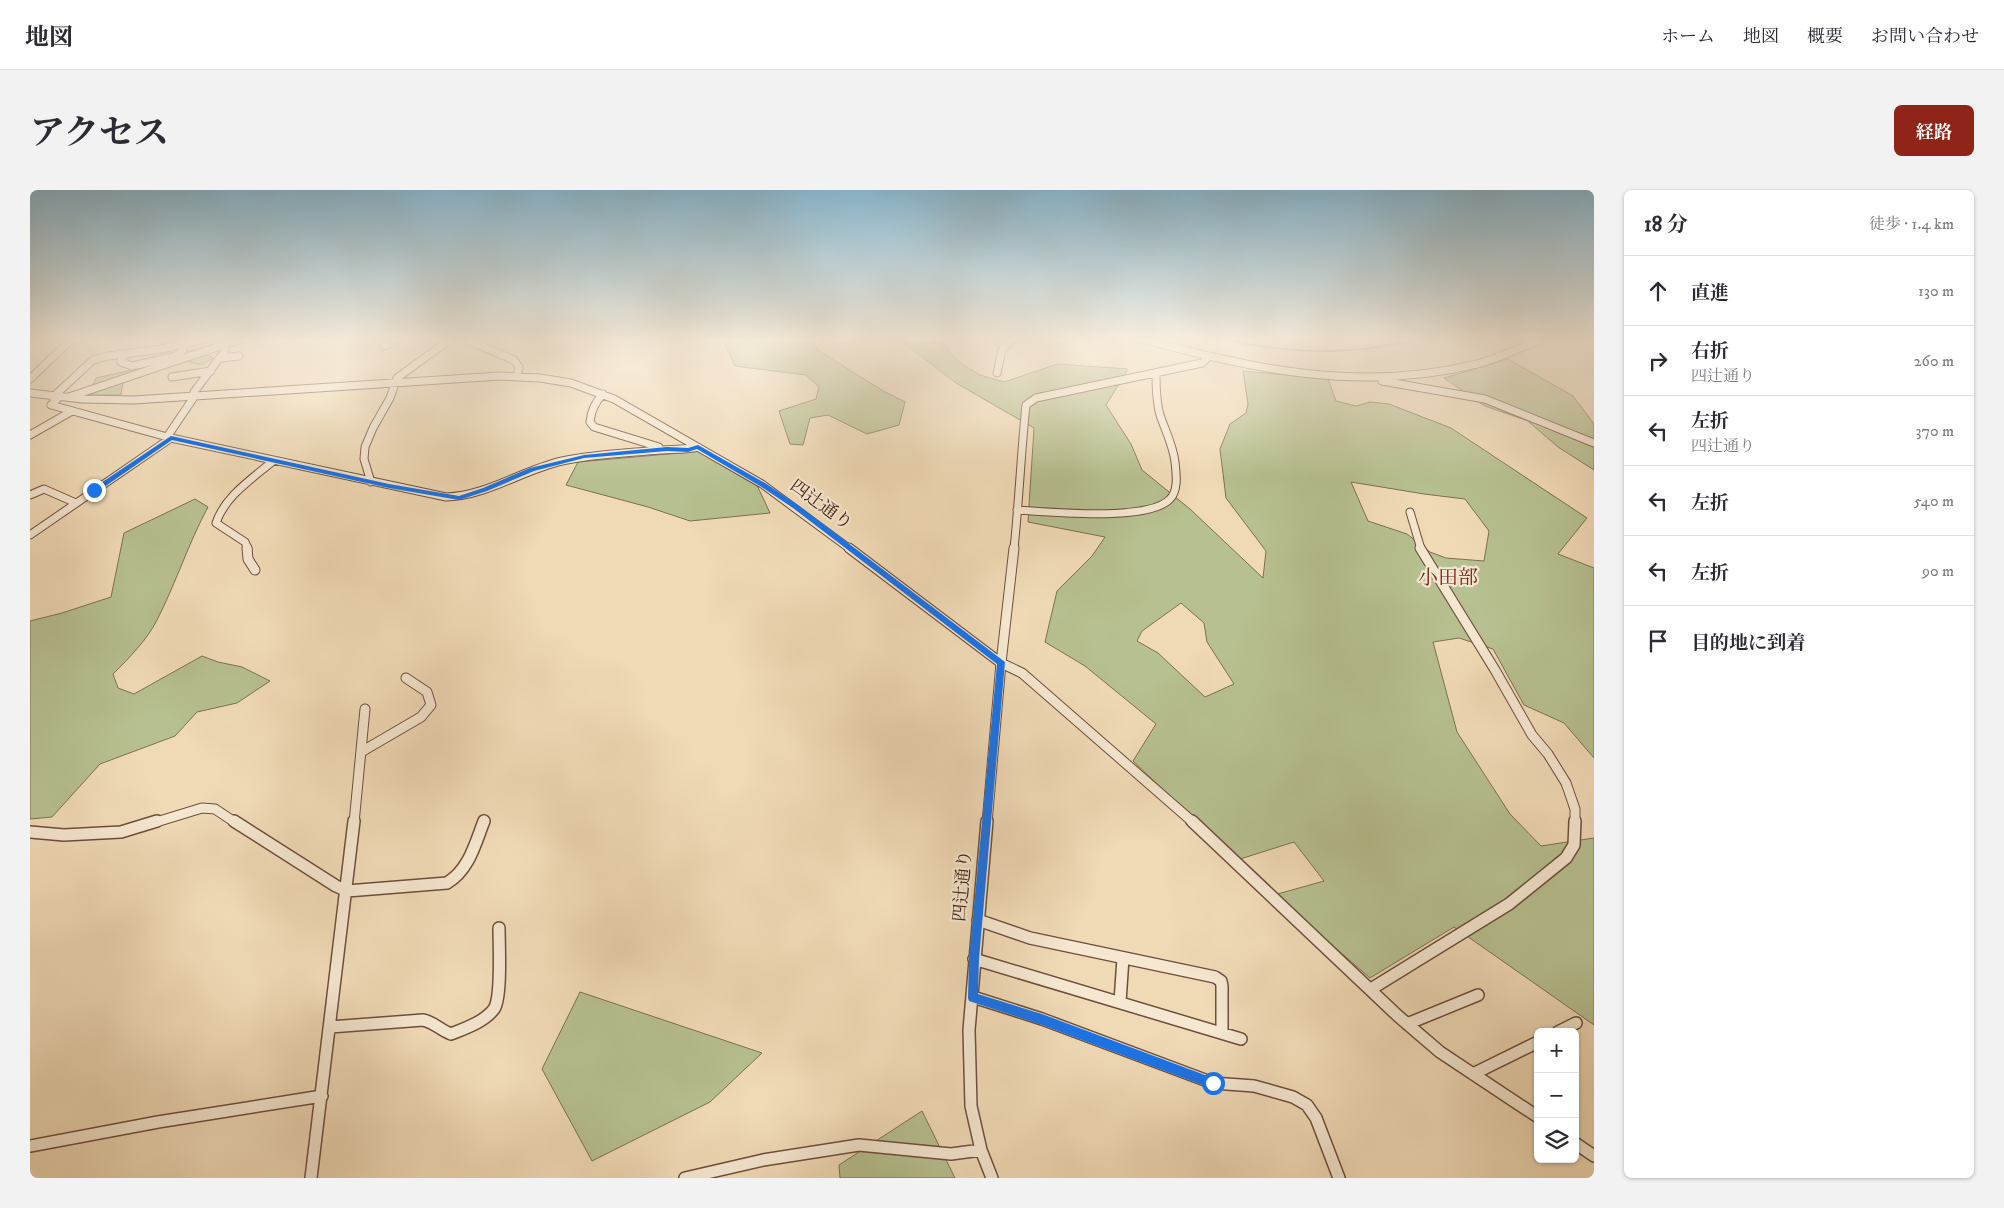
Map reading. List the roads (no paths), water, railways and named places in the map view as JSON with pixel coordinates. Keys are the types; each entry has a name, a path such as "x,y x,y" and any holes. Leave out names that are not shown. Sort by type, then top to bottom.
{"street":[{"path":"71,384 51,405 169,438 446,497 459,498 547,465 609,453 667,449 688,450 698,447"},
{"path":"59,398 100,384"},
{"path":"30,536 169,438 194,397 194,392 200,384"},
{"name":"四辻通り","path":"30,393 59,398 103,401 194,397 381,384"},
{"path":"371,482 364,457 365,445 386,410 397,384"},
{"name":"四辻通り","path":"574,384 603,394 762,484 795,506 1001,662 974,959 968,1063 971,1106 981,1150 992,1178"},
{"path":"1103,384 1036,398 1026,405 1001,662 1022,674 1190,819 1407,1024 1440,1052 1534,1114"},
{"path":"1017,510 1108,513 1138,511 1160,506 1169,500 1174,493 1174,462 1172,447 1158,408 1157,384"},
{"path":"1397,384 1485,399 1594,443"},
{"path":"603,394 595,402 591,415 590,422 594,427 667,449"},
{"path":"30,435 72,411"},
{"path":"255,570 248,559 248,550 245,542 216,523 217,517 226,504 273,461"},
{"path":"30,495 44,489 76,503"},
{"path":"1371,990 1509,904 1566,858 1574,845 1575,809 1566,783 1548,754 1532,735 1473,632 1421,550 1410,512"},
{"path":"361,752 421,717 431,705 427,692 406,678"},
{"path":"311,1178 347,891 366,709"},
{"path":"30,832 64,835 121,832 195,810 215,809 336,886 347,891 447,883 454,880 464,869 484,820"},
{"path":"978,920 1030,938 1215,977 1221,981 1222,986 1222,1033"},
{"path":"330,1027 423,1020 432,1022 439,1030 451,1034 479,1022 495,1008 499,985 499,928"},
{"path":"1120,1002 1124,958"},
{"path":"974,959 1242,1039"},
{"path":"1407,1024 1478,995"},
{"path":"973,998 1042,1020 1213,1083 1254,1086 1293,1097 1307,1105 1316,1118 1339,1178"},
{"path":"1566,1028 1576,1023"},
{"path":"1473,1074 1534,1044"},
{"path":"30,1146 158,1122 322,1096"},
{"path":"685,1178 763,1160 859,1145 950,1154 981,1150"},
{"path":"1579,1146 1594,1156"}],"district":[{"name":"小田部","path":"1448,578"}]}
